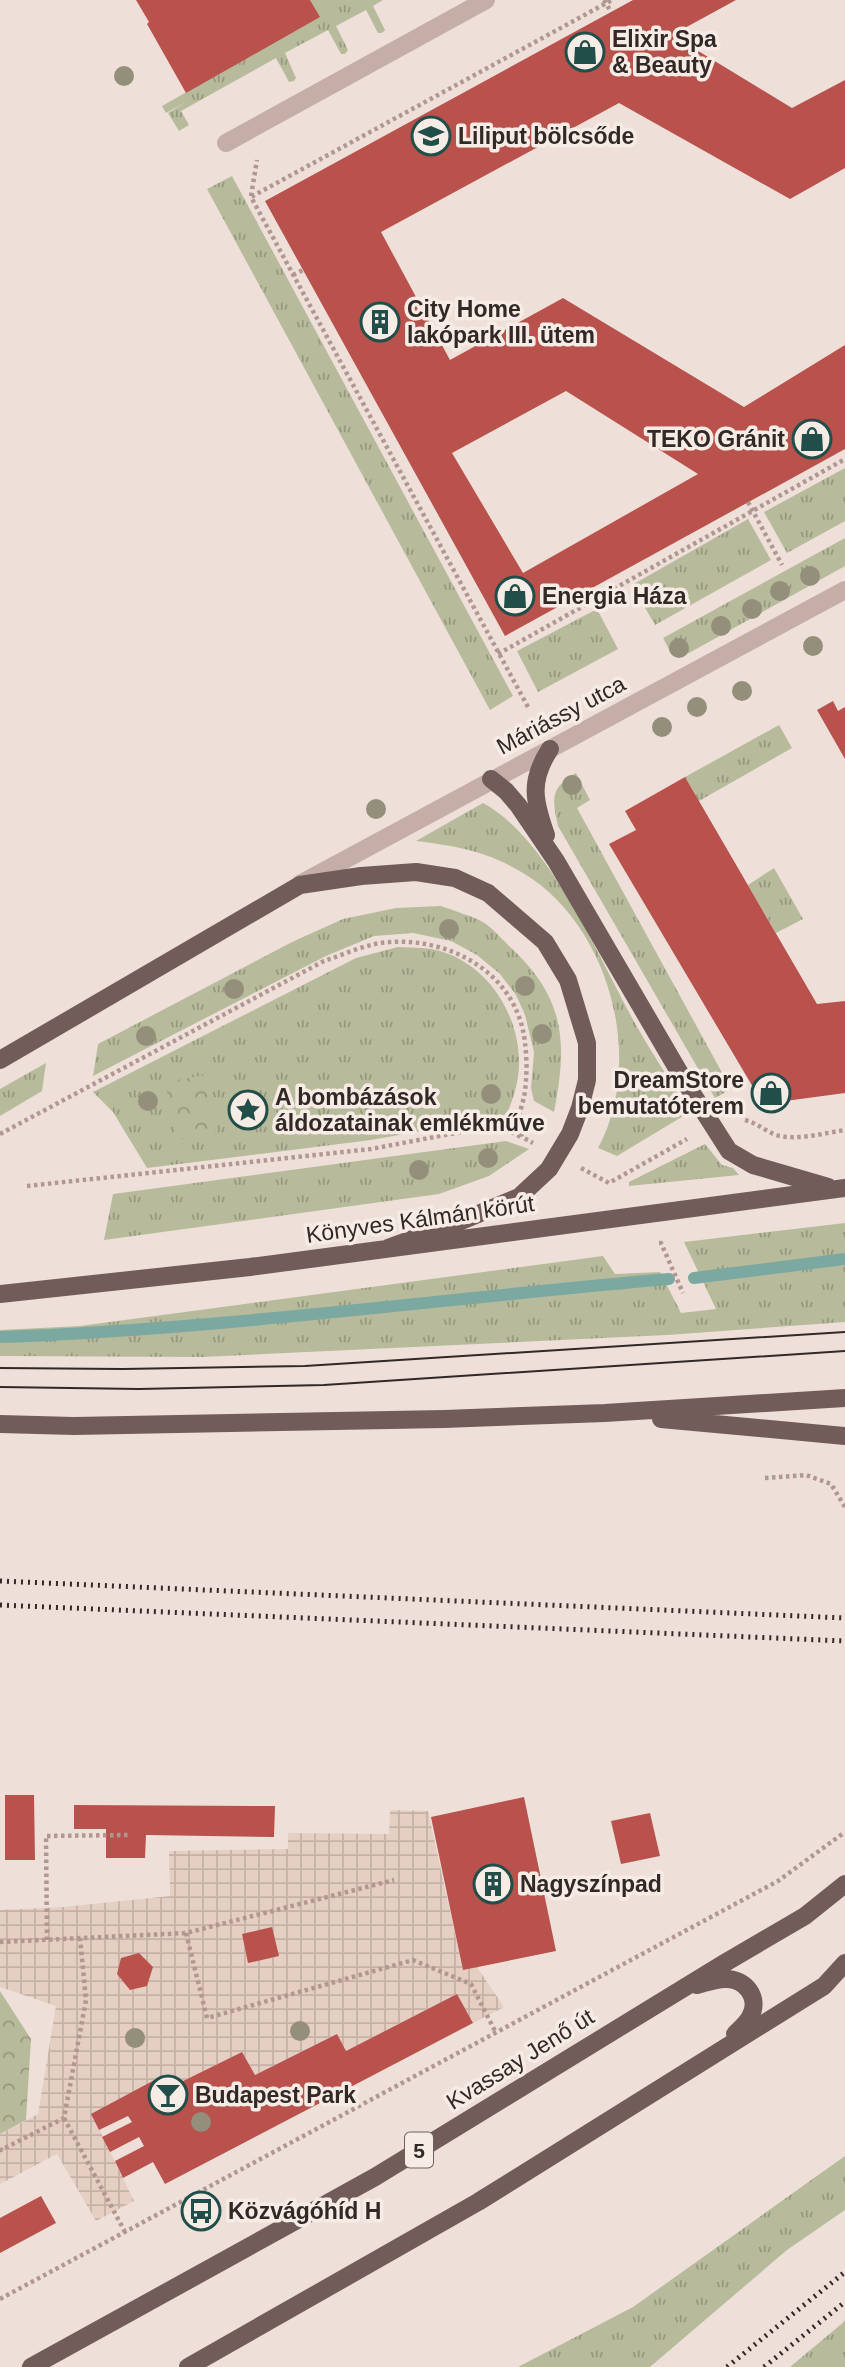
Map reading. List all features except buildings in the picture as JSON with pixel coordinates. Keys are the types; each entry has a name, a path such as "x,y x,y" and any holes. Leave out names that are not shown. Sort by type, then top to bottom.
{"main road":[{"path":"550,749 538,766 535,798 537,811 556,861"},
{"path":"491,779 518,805 556,861 690,1091 729,1151 753,1165 840,1188"},
{"path":"0,1059 300,885 361,876 416,872 455,878 488,893 545,942 568,980 587,1043 587,1080 570,1134 558,1156 549,1169 519,1197 388,1248"},
{"name":"Könyves Kálmán körút","path":"0,1294 250,1267 840,1188"},
{"path":"0,1424 74,1426 268,1423 605,1413 845,1398"},
{"path":"605,1413 845,1436"},
{"name":"Kvassay Jenő út","path":"31,2367 375,2177 805,1916 845,1884"},
{"path":"188,2367 457,2215 824,1986 845,1963"},
{"path":"677,1992 725,1979 739,1981 750,1990 754,2004 750,2018 709,2058"}],"street":[{"path":"226,143 485,0"},
{"name":"Máriássy utca","path":"300,885 491,779 753,642 845,590"},
{"path":"824,1986 845,1972"}],"path":[{"path":"527,707 251,197 612,0"},
{"path":"605,2 611,12"},
{"path":"293,275 303,270"},
{"path":"498,654 845,459"},
{"path":"748,502 782,565"},
{"path":"0,1134 324,961 388,942 425,942 461,954 486,971 503,989 516,1013 525,1040 527,1068 525,1093 517,1121 522,1137"},
{"path":"27,1186 371,1149 498,1125 558,1156"},
{"path":"649,1245 661,1243 683,1293"},
{"path":"765,1478 806,1475 831,1484 845,1507"},
{"path":"0,2300 778,1881 845,1832"},
{"path":"47,1940 46,1836 131,1835"},
{"path":"0,1942 186,1933 394,1880"},
{"path":"186,1933 206,2018 413,1960 471,1984 496,2032"},
{"path":"80,1938 86,2000 64,2118 125,2232"},
{"path":"0,2148 1,2150 64,2118"}],"green space":[{"path":"310,0 383,0 373,6 385,30 378,33 366,10 336,26 348,50 345,54 341,54 328,30 285,53 296,78 294,81 289,82 276,58 181,111 189,125 179,131 168,113 186,102 166,113 162,106 319,17"},
{"path":"232,176 513,696 490,710 207,189"},
{"path":"845,468 845,521 787,553 764,512"},
{"path":"748,519 771,560 655,625 632,585"},
{"path":"845,538 845,566 689,653 680,656 671,653 663,638"},
{"path":"597,609 618,649 538,692 517,651"},
{"path":"779,725 792,748 699,801 685,777"},
{"path":"576,773 590,800 577,808 731,1089 715,1098 558,826 554,801 557,789"},
{"path":"483,803 506,819 549,869 586,930 638,1028 690,1112 617,1156 598,1148 612,1113 619,1075 618,1036 611,997 597,959 578,925 553,896 523,873 497,859 445,845 416,841"},
{"path":"774,868 803,919 776,933 748,885"},
{"path":"441,906 476,919 496,932 542,983 552,1002 561,1042 554,1112 534,1101 531,1088 534,1052 525,1015 516,995 500,974 477,955 451,941 413,933 374,936 326,956 93,1076 98,1044 292,942 343,919 396,908"},
{"path":"398,947 431,949 454,956 469,965 495,990 512,1023 519,1058 516,1087 506,1116 371,1140 147,1168 113,1112 93,1092 356,958"},
{"path":"46,1063 42,1091 0,1116 0,1089"},
{"path":"206,1075 216,1133 176,1140 165,1082"},
{"path":"506,1141 529,1149 489,1176 439,1194 104,1240 113,1194"},
{"path":"705,1144 722,1165 733,1168 739,1175 629,1186 629,1182"},
{"path":"845,1223 845,1322 667,1335 203,1357 0,1356 0,1330 80,1326 603,1256 615,1274 660,1272 681,1313 716,1309 684,1242"},
{"path":"0,1991 31,2039 26,2120 0,2134"},
{"path":"845,2156 845,2210 787,2250 650,2367 518,2367 633,2307"},
{"path":"845,2321 845,2367 790,2367"}],"shaded area":[{"path":"390,1810 428,1811 463,1970 477,1967 504,2007 473,2023 457,1994 346,2051 337,2034 255,2075 242,2052 167,2089 160,2077 92,2114 134,2201 96,2221 57,2154 0,2184 0,2134 38,2114 56,2006 0,1987 0,1910 63,1907 170,1896 169,1851 288,1849 288,1833 389,1834"}],"waterway":[{"path":"694,1278 845,1259"},
{"path":"0,1337 251,1320 669,1279"}],"tram line":[{"path":"0,1368 305,1366 845,1332"},
{"path":"0,1387 139,1389 324,1385 845,1351"}],"railway":[{"path":"0,1581 845,1618"},
{"path":"0,1605 845,1641"},
{"path":"727,2367 845,2272"},
{"path":"764,2367 845,2302"}],"place":[{"name":"Elixir Spa & Beauty","path":"585,52"},
{"name":"Liliput bölcsőde","path":"431,136"},
{"name":"City Home lakópark III. ütem","path":"380,322"},
{"name":"TEKO Gránit","path":"812,439"},
{"name":"Energia Háza","path":"515,596"},
{"name":"DreamStore bemutatóterem","path":"771,1093"},
{"name":"A bombázások áldozatainak emlékműve","path":"248,1110"},
{"name":"Nagyszínpad","path":"493,1884"},
{"name":"Budapest Park","path":"168,2095"},
{"name":"Közvágóhíd H","path":"201,2211"}]}
